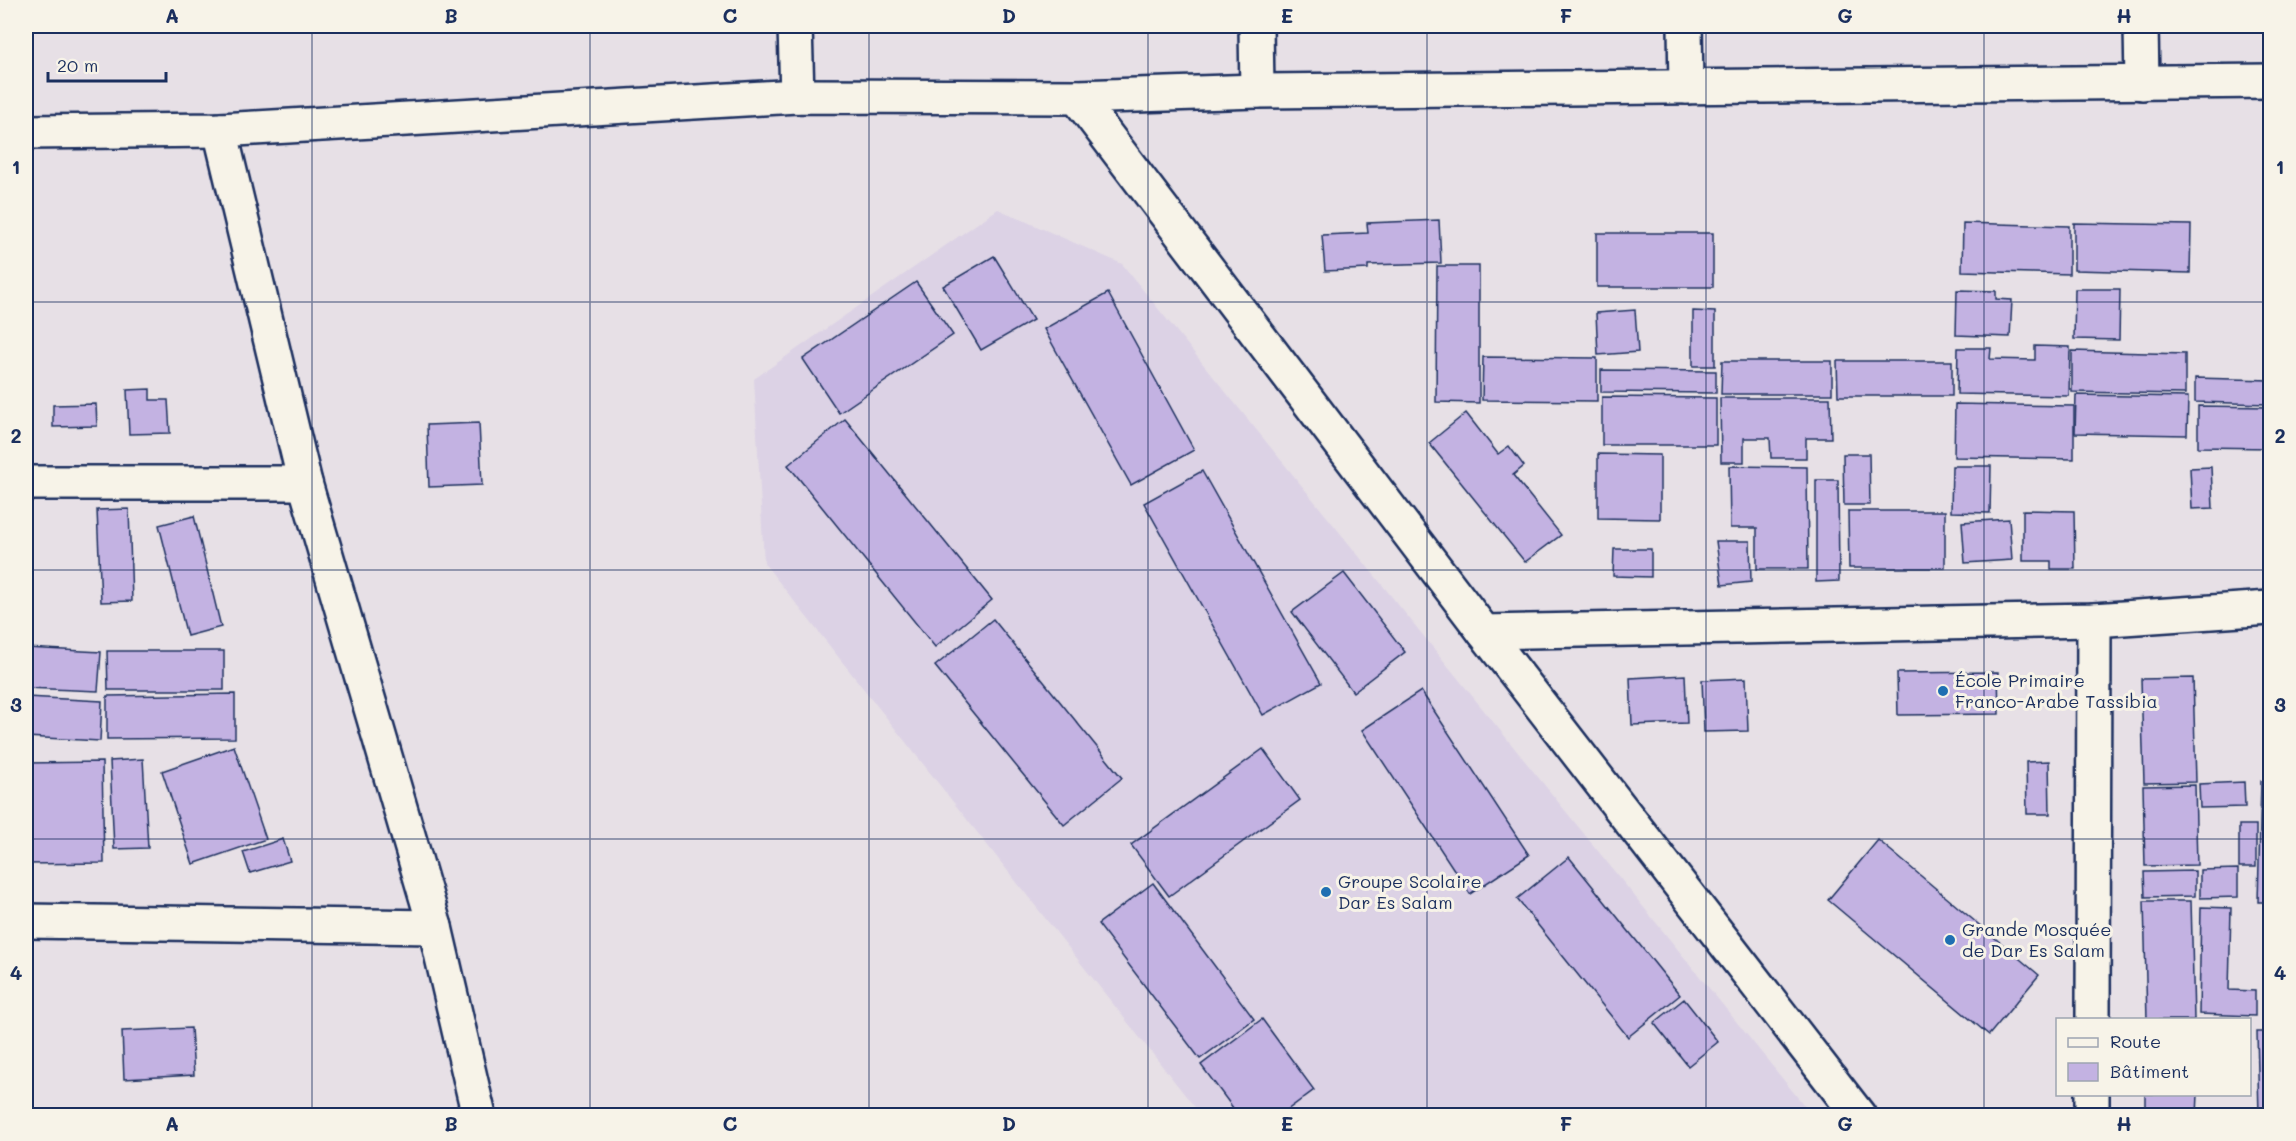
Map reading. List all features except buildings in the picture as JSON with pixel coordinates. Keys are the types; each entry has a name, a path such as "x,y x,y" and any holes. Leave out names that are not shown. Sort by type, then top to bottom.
{"street":[{"path":"795,26 796,96"},
{"path":"1256,26 1257,92"},
{"path":"1686,26 1686,87"},
{"path":"2141,26 2142,83"},
{"path":"26,132 220,130 796,96 1077,97 1257,92 2271,81"},
{"path":"1077,97 1484,632 1859,1116"},
{"path":"220,130 306,483 435,927 479,1116"},
{"path":"26,483 306,483"},
{"path":"1484,632 2094,620 2271,608"},
{"path":"2093,1018 2094,620"},
{"path":"26,921 435,927"},
{"path":"2092,1096 2092,1116"}],"shaded area":[{"path":"998,209 1122,264 1812,1115 1201,1115 764,563 754,379"}],"place":[{"name":"École Primaire Franco-Arabe Tassibia","path":"1943,691"},
{"name":"Groupe Scolaire Dar Es Salam","path":"1326,892"},
{"name":"Grande Mosquée de Dar Es Salam","path":"1950,940"}]}
